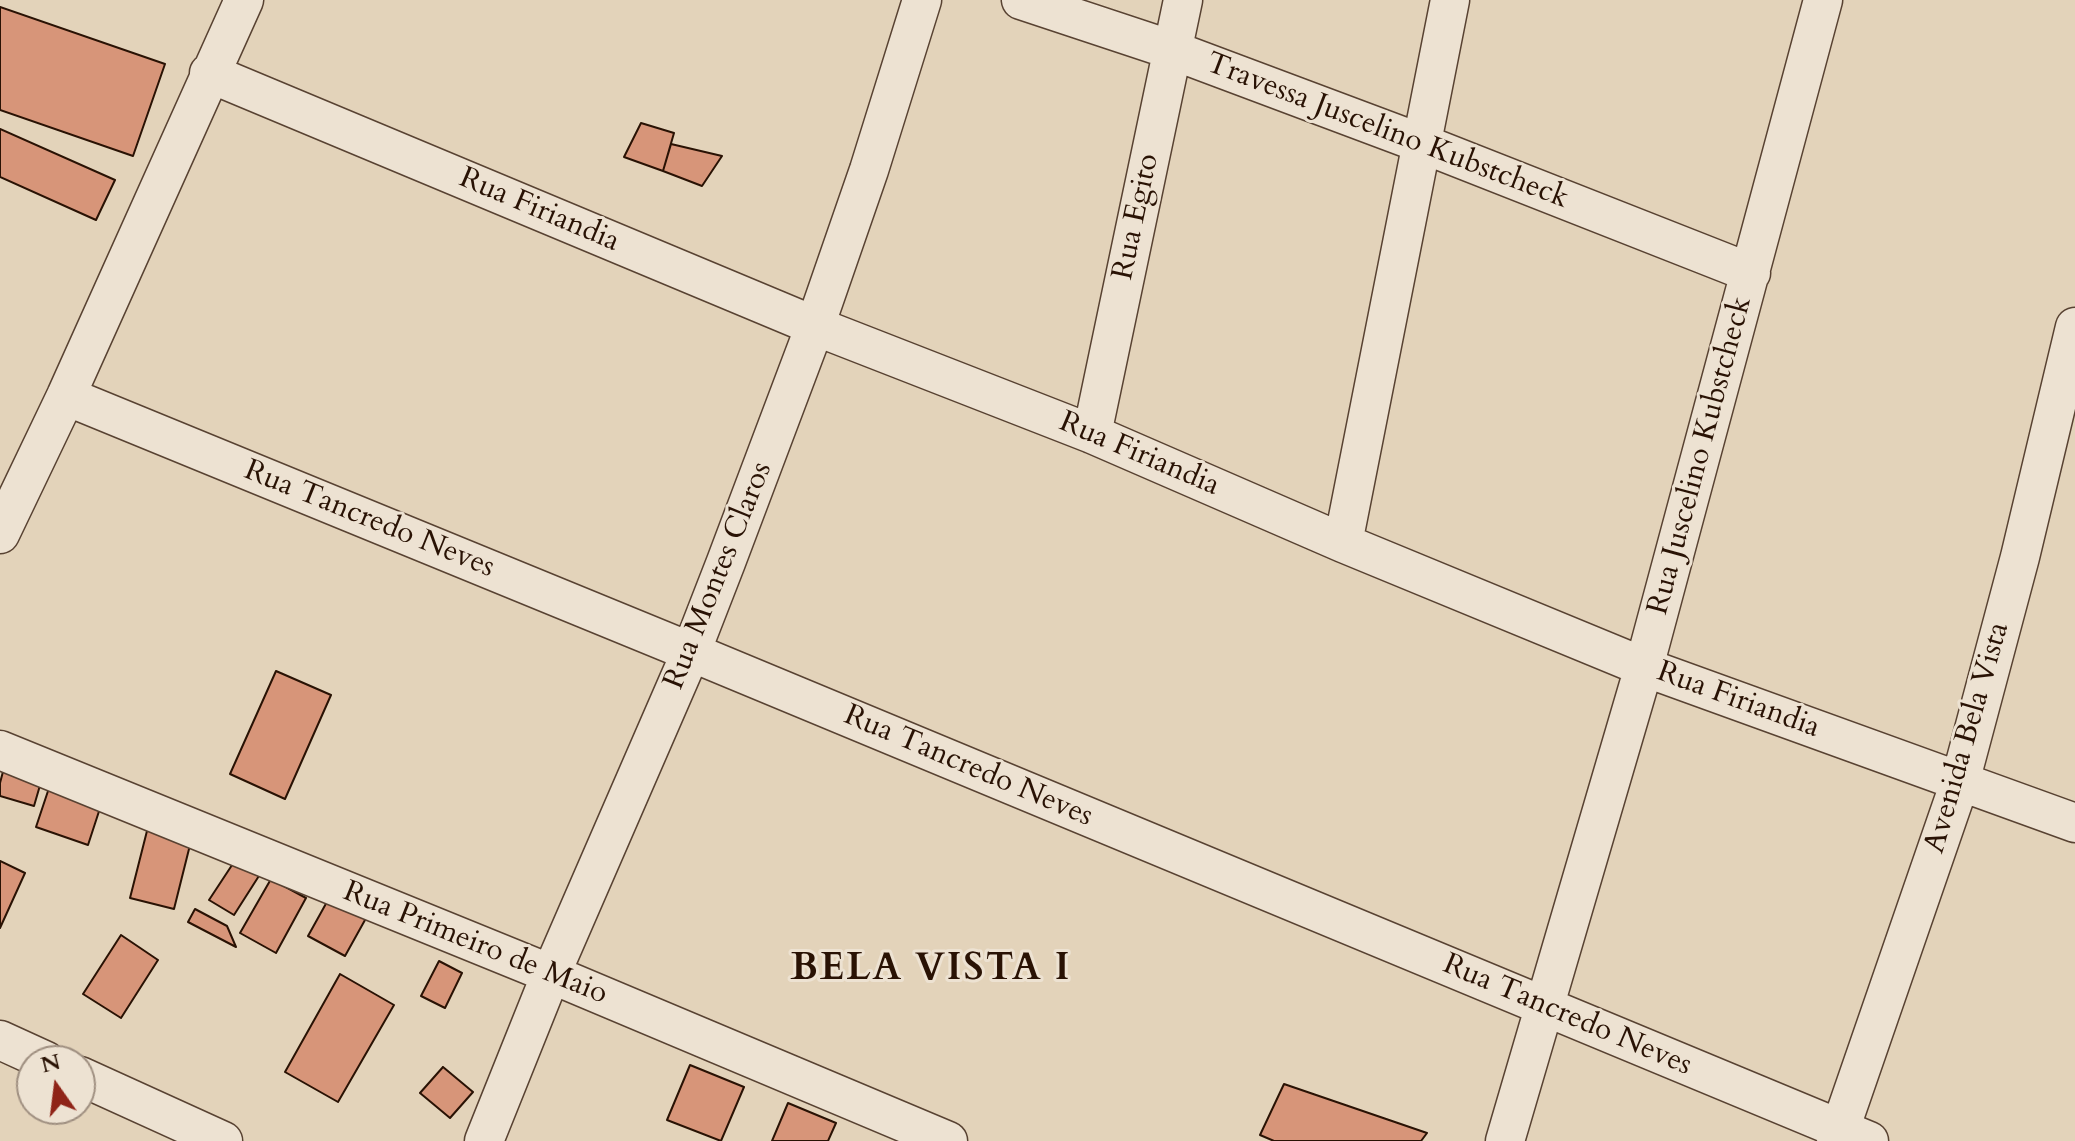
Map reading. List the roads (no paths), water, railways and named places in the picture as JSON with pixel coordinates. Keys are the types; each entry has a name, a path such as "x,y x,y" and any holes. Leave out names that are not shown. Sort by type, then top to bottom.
{"street":[{"path":"0,534 66,396 244,0"},
{"name":"Rua Montes Claros","path":"484,1141 551,974 691,652 815,326 869,170 922,0"},
{"name":"Travessa Juscelino Kubstcheck","path":"1021,0 1172,50 1423,144 1751,273"},
{"name":"Rua Egito","path":"1092,434 1183,0"},
{"path":"1343,543 1450,0"},
{"name":"Rua Juscelino Kubstcheck","path":"1505,1141 1644,667 1823,0"},
{"name":"Rua Firiandia","path":"209,73 815,326 1092,434 1343,543 1644,667 2075,823"},
{"name":"Avenida Bela Vista","path":"1848,1137 1960,782 2020,557 2075,327"},
{"name":"Rua Tancredo Neves","path":"66,396 1546,1007 1848,1137"},
{"name":"Rua Primeiro de Maio","path":"0,750 551,974 948,1141"},
{"path":"96,1083 223,1141"}],"district":[{"name":"BELA VISTA I","path":"931,970"}]}
